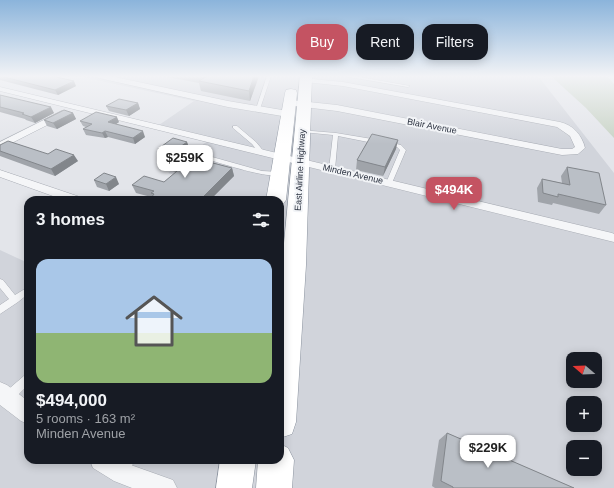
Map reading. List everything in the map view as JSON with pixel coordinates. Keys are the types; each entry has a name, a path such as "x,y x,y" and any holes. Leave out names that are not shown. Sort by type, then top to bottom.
{"highway":[{"name":"East Airline Highway","path":"284,332 287,264 288,165 294,107 296,99"},
{"name":"East Airline Highway","path":"277,196 302,131 294,107"},
{"path":"234,488 237,464"},
{"path":"274,488 276,464"}],"street":[{"name":"Minden Avenue","path":"38,99 263,154 288,165 332,169 612,238"},
{"name":"Blair Avenue","path":"204,99 258,109 294,107 337,108 562,152 574,152 580,148 579,141 569,128 562,125 422,99"},
{"path":"0,146 74,108"},
{"path":"0,173 65,196"},
{"path":"4,395 24,411"},
{"path":"125,466 165,488"}],"lane":[{"path":"258,109 261,99"},
{"path":"235,127 254,143 263,154"},
{"path":"302,131 336,134 399,146 403,150 389,183"},
{"path":"332,169 336,134"},
{"path":"205,158 262,172 288,165"},
{"path":"0,282 15,300"},
{"path":"0,310 24,293"},
{"path":"4,395 24,381"}],"shaded area":[{"path":"184,99 556,99 614,173 614,488 0,488 0,250 24,261 24,464 284,464 284,196 180,196 196,181 168,173 211,138 159,125 194,101"}],"green space":[{"path":"576,99 614,99 614,138"}],"building":[{"path":"0,99 16,99 51,107 31,117 22,114 24,113 0,107"},
{"path":"119,99 138,103 126,110 106,106"},
{"path":"64,110 73,113 53,123 44,120"},
{"path":"96,112 117,117 108,122 143,131 133,138 105,131 102,133 83,129 92,124 80,121"},
{"path":"372,134 398,140 385,167 357,160"},
{"path":"173,138 187,142 173,152 158,149"},
{"path":"8,141 48,154 56,149 74,155 51,169 0,151 0,145"},
{"path":"171,152 232,168 204,196 152,196 154,194 151,193 154,191 132,185 144,176 164,182 183,166 160,160"},
{"path":"567,167 599,173 606,205 558,194 558,197 543,193 542,179 570,185"},
{"path":"104,173 116,177 106,184 94,180"},
{"path":"447,433 574,488 453,488 441,481"}]}
